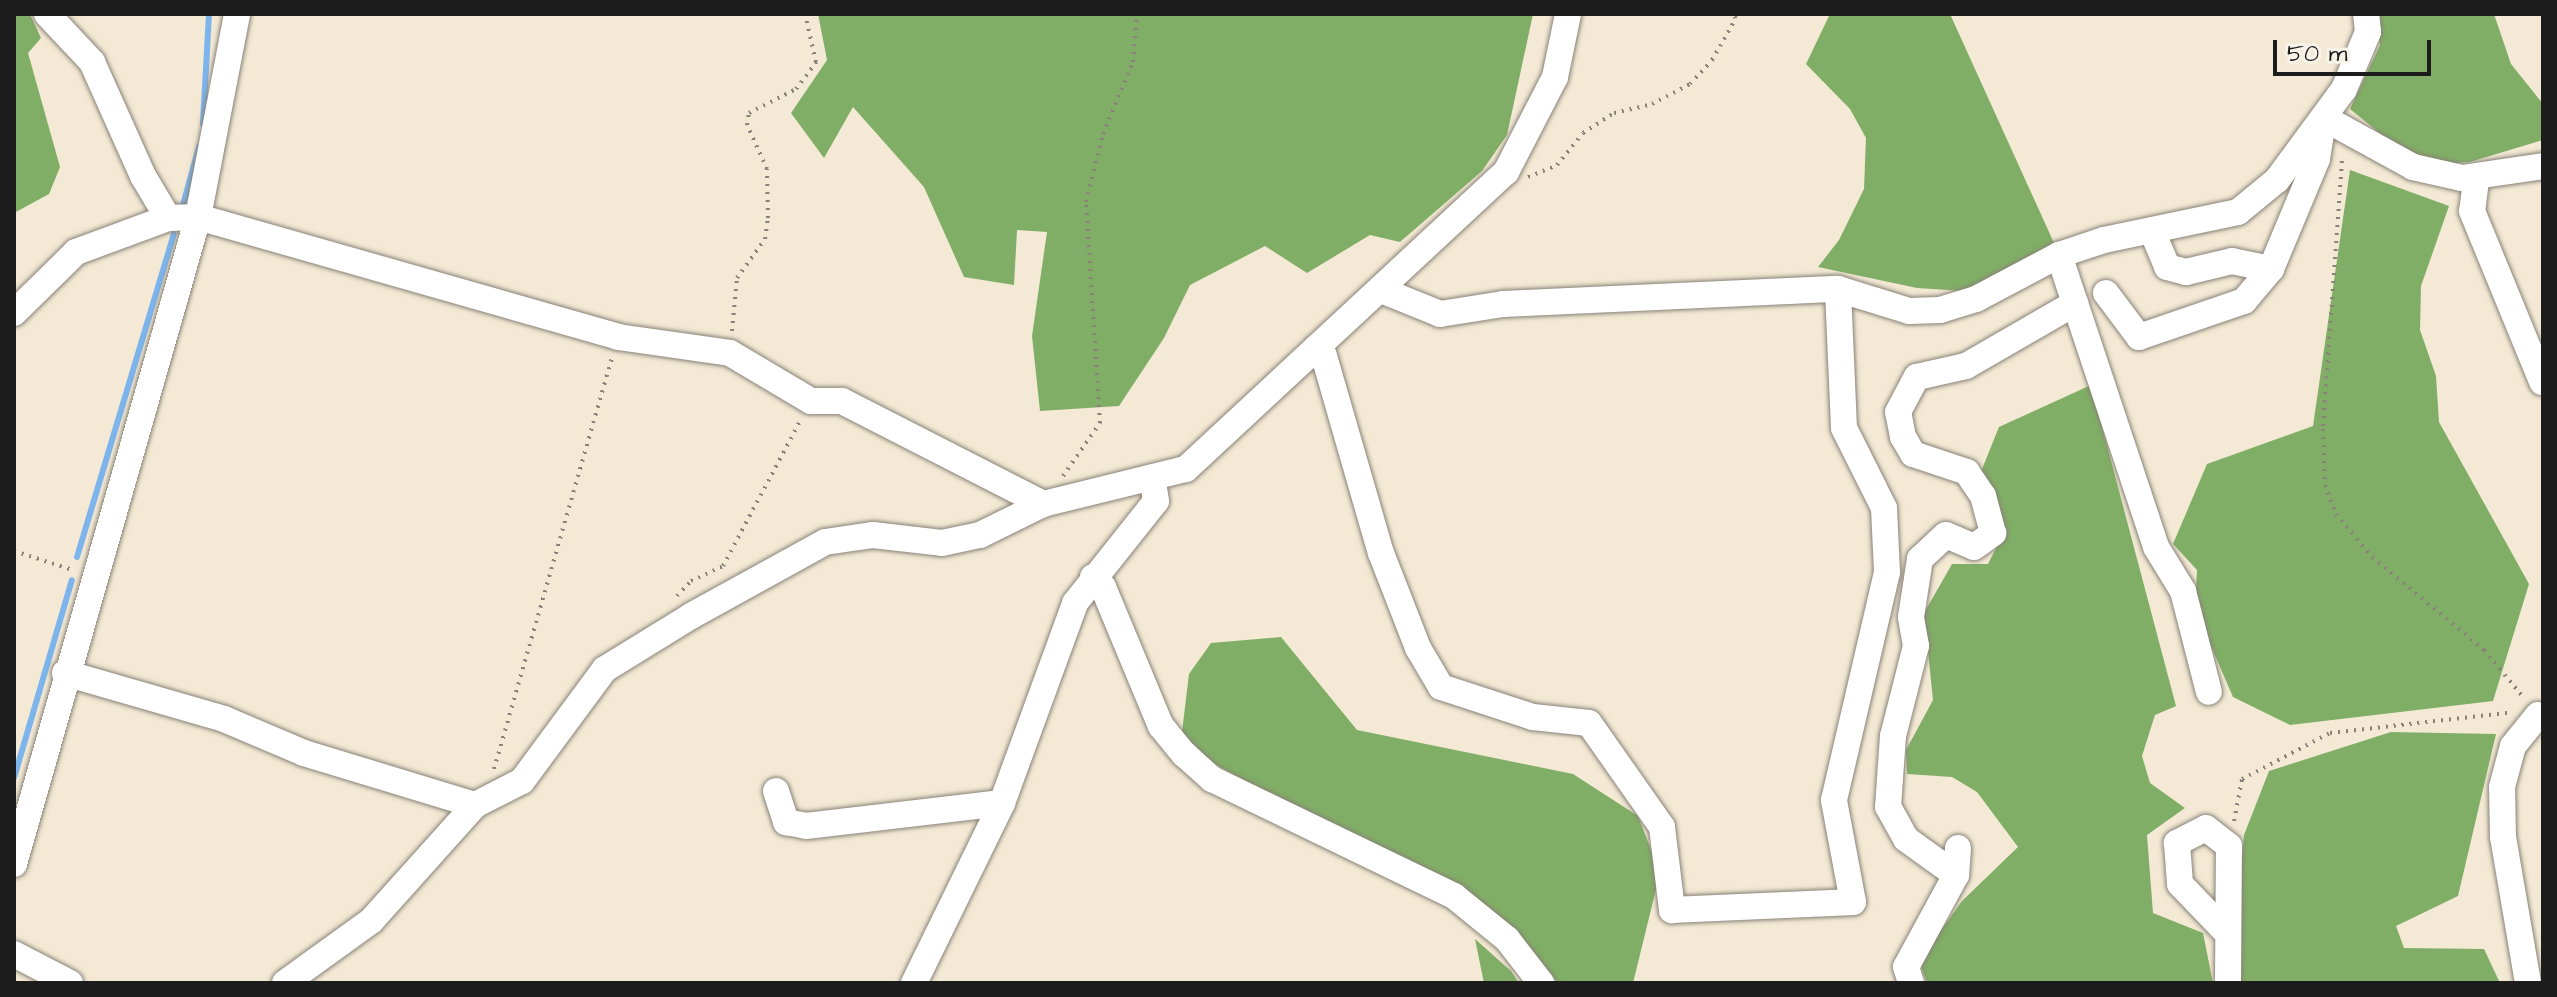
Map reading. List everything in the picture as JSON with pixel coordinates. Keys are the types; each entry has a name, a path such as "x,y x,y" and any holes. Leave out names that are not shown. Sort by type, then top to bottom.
{"street":[{"path":"47,14 55,28 92,62 143,176 168,218"},
{"path":"14,864 36,797 65,673 198,217 237,14"},
{"path":"285,983 371,921 485,800 522,781 605,669 825,542 873,535 942,543 980,535 1043,504 1186,469 1506,172 1555,77 1568,14"},
{"path":"1381,290 1440,314 1503,304 1838,289 1909,311 1940,310 1976,299 2059,255 2238,212 2277,180 2324,118 2359,58 2368,32 2366,14"},
{"path":"2324,118 2413,167 2476,180 2543,166"},
{"path":"2106,293 2139,337 2244,301 2271,269 2317,159 2324,118"},
{"path":"2476,180 2472,211 2542,382"},
{"path":"14,313 76,252 168,218 198,217 618,337 730,353 811,401 842,401 1043,504"},
{"path":"2152,231 2167,267 2186,272 2232,261 2271,269"},
{"path":"2059,255 2156,547 2183,591 2209,692"},
{"path":"1316,348 1324,356 1381,553 1418,648 1441,687 1533,717 1589,723 1662,827 1672,910 1853,902 1834,800 1887,572 1884,508 1844,428 1838,289"},
{"path":"1956,875 1906,839 1888,807 1893,736 1916,646 1911,617 1920,559 1946,535 1974,547 1993,533 1983,496 1967,472 1913,454 1903,437 1898,412 1917,377 1966,366 2075,303"},
{"path":"914,983 1002,803 1075,603 1156,501 1152,477"},
{"path":"1093,577 1103,587 1161,726 1184,754 1212,779 1454,896 1507,939 1541,983"},
{"path":"65,673 224,719 304,753 485,800"},
{"path":"2528,983 2503,837 2502,787 2513,746 2538,715"},
{"path":"776,791 786,822 806,826 1002,803"},
{"path":"2228,934 2180,884 2177,843 2206,828 2229,846 2228,983"},
{"path":"1911,983 1906,967 1956,875 1958,848"},
{"path":"14,954 70,983"}],"path":[{"path":"730,353 737,278 765,239 768,218 767,169 747,125 749,113 796,89 816,62 805,14"},
{"path":"1043,504 1100,423 1086,202 1103,134 1133,62 1137,14"},
{"path":"1506,172 1540,175 1557,165 1583,133 1614,113 1652,104 1690,84 1712,60 1736,18 1733,14"},
{"path":"2324,118 2342,161 2323,429 2325,485 2336,514 2372,557 2484,650 2538,715"},
{"path":"485,800 618,337"},
{"path":"674,600 691,581 723,566 811,401"},
{"path":"14,551 93,576"},
{"path":"2229,846 2242,779 2330,733 2504,711 2538,715"}],"green space":[{"path":"14,14 30,14 41,38 28,53 60,167 49,194 14,213"},
{"path":"818,14 1533,14 1507,135 1482,171 1400,242 1370,235 1307,273 1265,246 1190,285 1164,338 1119,406 1040,411 1032,336 1047,232 1017,230 1014,285 964,277 924,187 853,107 824,158 791,113 827,60"},
{"path":"1830,14 1950,14 2054,243 1964,291 1917,288 1818,267 1839,240 1864,189 1866,138 1850,109 1806,64"},
{"path":"2376,14 2494,14 2511,64 2543,104 2543,140 2470,162 2419,165 2350,109 2380,45"},
{"path":"2350,170 2449,206 2421,286 2420,330 2436,376 2439,422 2529,584 2493,701 2290,725 2233,697 2195,609 2197,570 2173,544 2207,464 2313,426"},
{"path":"2091,385 2176,706 2155,715 2142,756 2150,783 2185,808 2147,835 2153,913 2203,933 2213,983 1927,983 1919,961 1962,901 2018,847 1977,792 1952,777 1907,774 1906,750 1933,700 1924,613 1952,564 1988,564 2005,530 1980,474 1999,427"},
{"path":"1281,637 1357,730 1573,774 1638,816 1660,873 1633,983 1558,983 1516,931 1211,762 1182,732 1189,674 1211,643"},
{"path":"2391,732 2496,734 2458,896 2396,926 2404,948 2484,949 2500,983 2238,983 2233,958 2244,835 2269,771"},
{"path":"1475,939 1511,971 1519,983 1484,983"}],"waterway":[{"path":"203,124 209,14"},
{"path":"183,205 199,147"},
{"path":"77,557 174,234"},
{"path":"14,778 72,580"}]}
